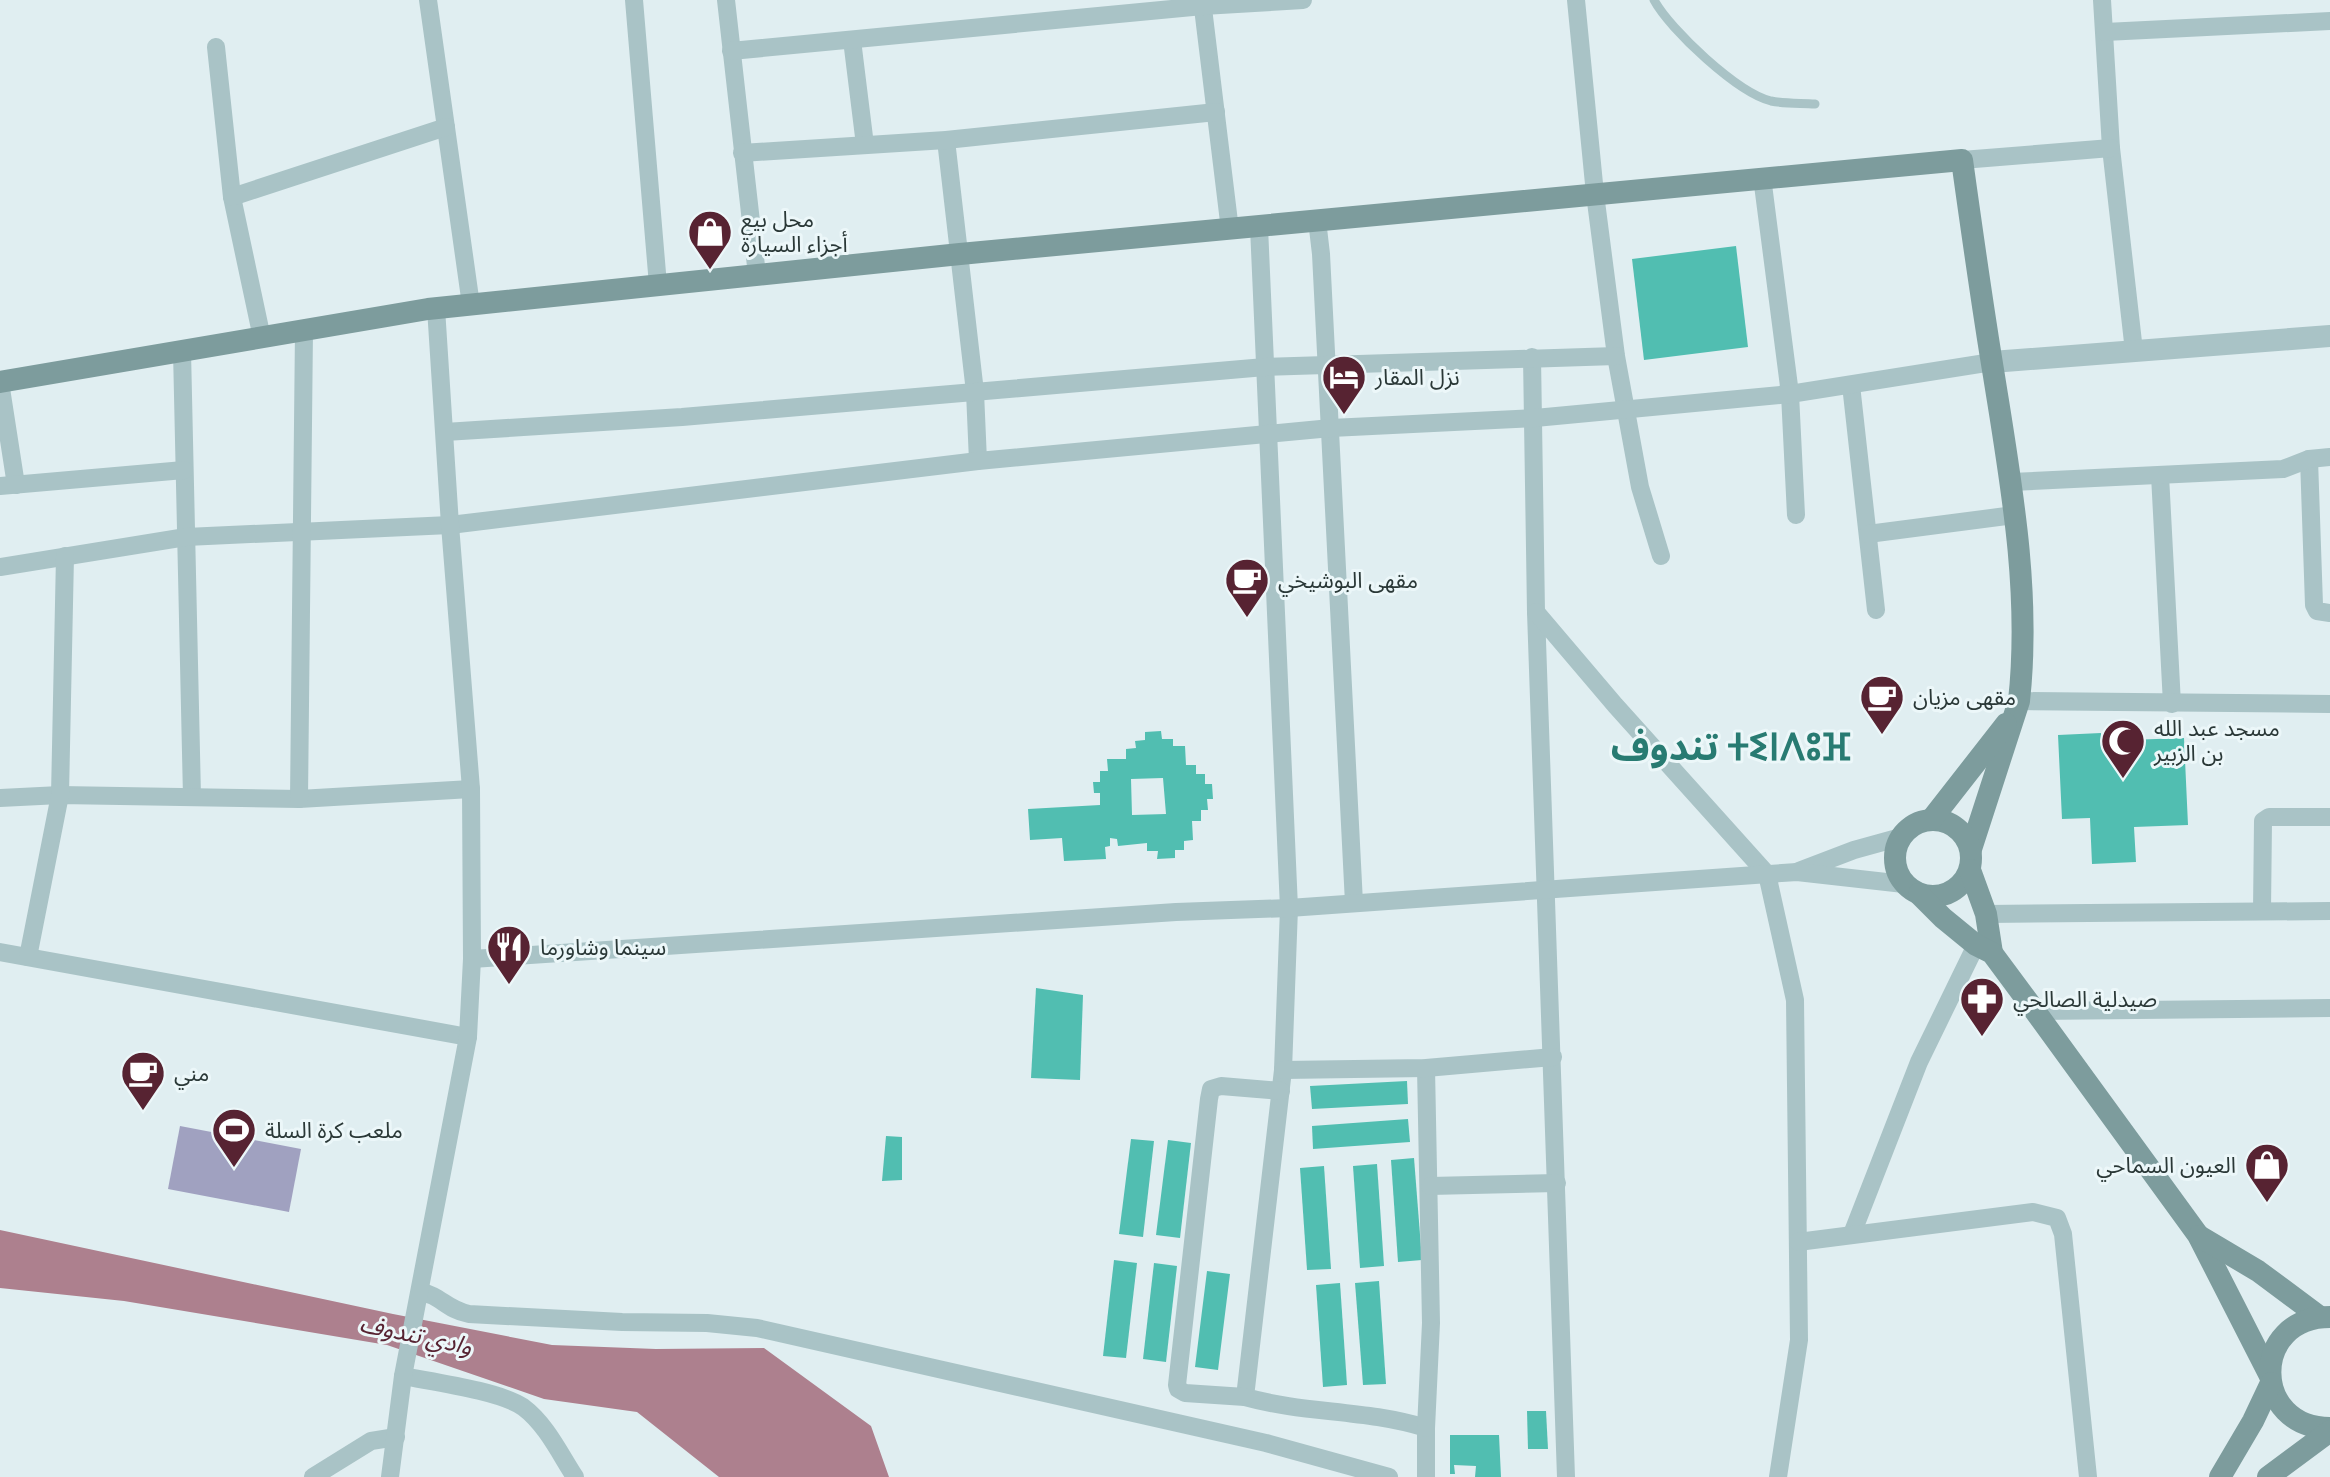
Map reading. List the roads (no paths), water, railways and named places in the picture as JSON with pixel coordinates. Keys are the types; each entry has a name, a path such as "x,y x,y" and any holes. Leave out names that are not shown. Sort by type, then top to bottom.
{"main road":[{"path":"0,382 436,308 960,254 1962,160 2011,482 2022,582 2016,708 1971,859 1956,890 1932,897 1912,889"},
{"path":"1931,820 2016,708"},
{"path":"1984,949 1986,914 1967,839 1952,824 1931,820 1919,822 1901,837 1896,848 1897,873 1984,949 2035,1011 2198,1235 2270,1378 2277,1399 2287,1413 2301,1423 2330,1429"},
{"path":"2198,1235 2325,1317"},
{"path":"2220,1477 2253,1421 2270,1378 2274,1350 2288,1331 2309,1319 2325,1317"},
{"path":"2268,1477 2330,1429"}],"street":[{"path":"428,0 471,305"},
{"path":"634,0 658,285"},
{"path":"726,0 757,275"},
{"path":"731,51 1202,3 1303,0"},
{"path":"1576,0 1595,194 1624,411 1640,487 1661,556"},
{"path":"2102,0 2111,148 2134,351"},
{"path":"1202,3 1230,230"},
{"path":"2105,32 2330,21"},
{"path":"852,40 865,145"},
{"path":"216,47 232,197 262,338"},
{"path":"742,153 946,140 1216,112"},
{"path":"232,197 446,127"},
{"path":"946,140 975,392 978,461"},
{"path":"1962,160 2111,148"},
{"path":"1762,177 1790,394 1796,515"},
{"path":"1317,220 1331,428 1354,903"},
{"path":"1245,1397 1283,1070 1289,908 1259,227"},
{"path":"390,1477 403,1376 468,1037 472,959 471,789 436,308"},
{"path":"299,799 304,330"},
{"path":"0,567 186,537 450,525 978,461 1331,428 1624,411 1790,394 1992,362 2330,336"},
{"path":"182,351 192,797"},
{"path":"445,432 682,417 1265,367 1616,356"},
{"path":"1532,357 1536,612 1566,1477"},
{"path":"0,382 8,486 184,470"},
{"path":"1851,385 1876,610"},
{"path":"2011,482 2283,469 2309,459 2330,457"},
{"path":"2309,459 2314,605 2317,611 2330,613"},
{"path":"2160,475 2172,704"},
{"path":"1868,534 2014,515"},
{"path":"28,957 60,795 65,556"},
{"path":"1536,612 1767,874 1795,1000 1799,1340 1778,1477"},
{"path":"2016,708 2330,704"},
{"path":"0,798 60,795 299,799 471,789"},
{"path":"2262,911 2263,821 2269,817 2330,817"},
{"path":"1797,872 1854,850 1901,837"},
{"path":"472,959 1176,912 1289,908 1797,872 1912,889"},
{"path":"1986,914 2330,911"},
{"path":"1852,1234 1919,1062 1984,949"},
{"path":"0,952 468,1037"},
{"path":"2035,1011 2330,1008"},
{"path":"1283,1070 1426,1068 1553,1057"},
{"path":"1426,1068 1431,1323 1426,1477"},
{"path":"1281,1091 1221,1086 1211,1089 1178,1389 1185,1393 1245,1397 1281,1407 1359,1413 1426,1428"},
{"path":"1430,1186 1557,1183"},
{"path":"1798,1242 2033,1212 2057,1218 2063,1234 2088,1477"},
{"path":"420,1292 437,1297 454,1311 469,1314 707,1323 757,1328 1266,1443 1389,1477"},
{"path":"403,1376 497,1397 522,1406 540,1423 575,1477"},
{"path":"313,1477 371,1441 396,1437"}],"lane":[{"path":"1654,0 1710,62 1753,93 1772,101 1815,104"}],"water":[{"name":"وادي تندوف","path":"0,1230 552,1345 656,1349 764,1348 871,1426 889,1477 719,1477 637,1412 544,1399 387,1345 124,1301 0,1288"}],"place":[{"name":"محل بيع أجزاء السيارة","path":"710,271"},
{"name":"نزل المقار","path":"1344,416"},
{"name":"مقهى البوشيخي","path":"1247,619"},
{"name":"مقهى مزيان","path":"1882,736"},
{"name":"مسجد عبد الله بن الزبير","path":"2123,780"},
{"name":"سينما وشاورما","path":"509,986"},
{"name":"صيدلية الصالحي","path":"1982,1038"},
{"name":"مني","path":"143,1112"},
{"name":"ملعب كرة السلة","path":"234,1169"},
{"name":"العيون السماحي","path":"2267,1204"}],"district":[{"name":"تندوف ⵜⵉⵏⴷⵓⴼ","path":"1731,747"}]}
